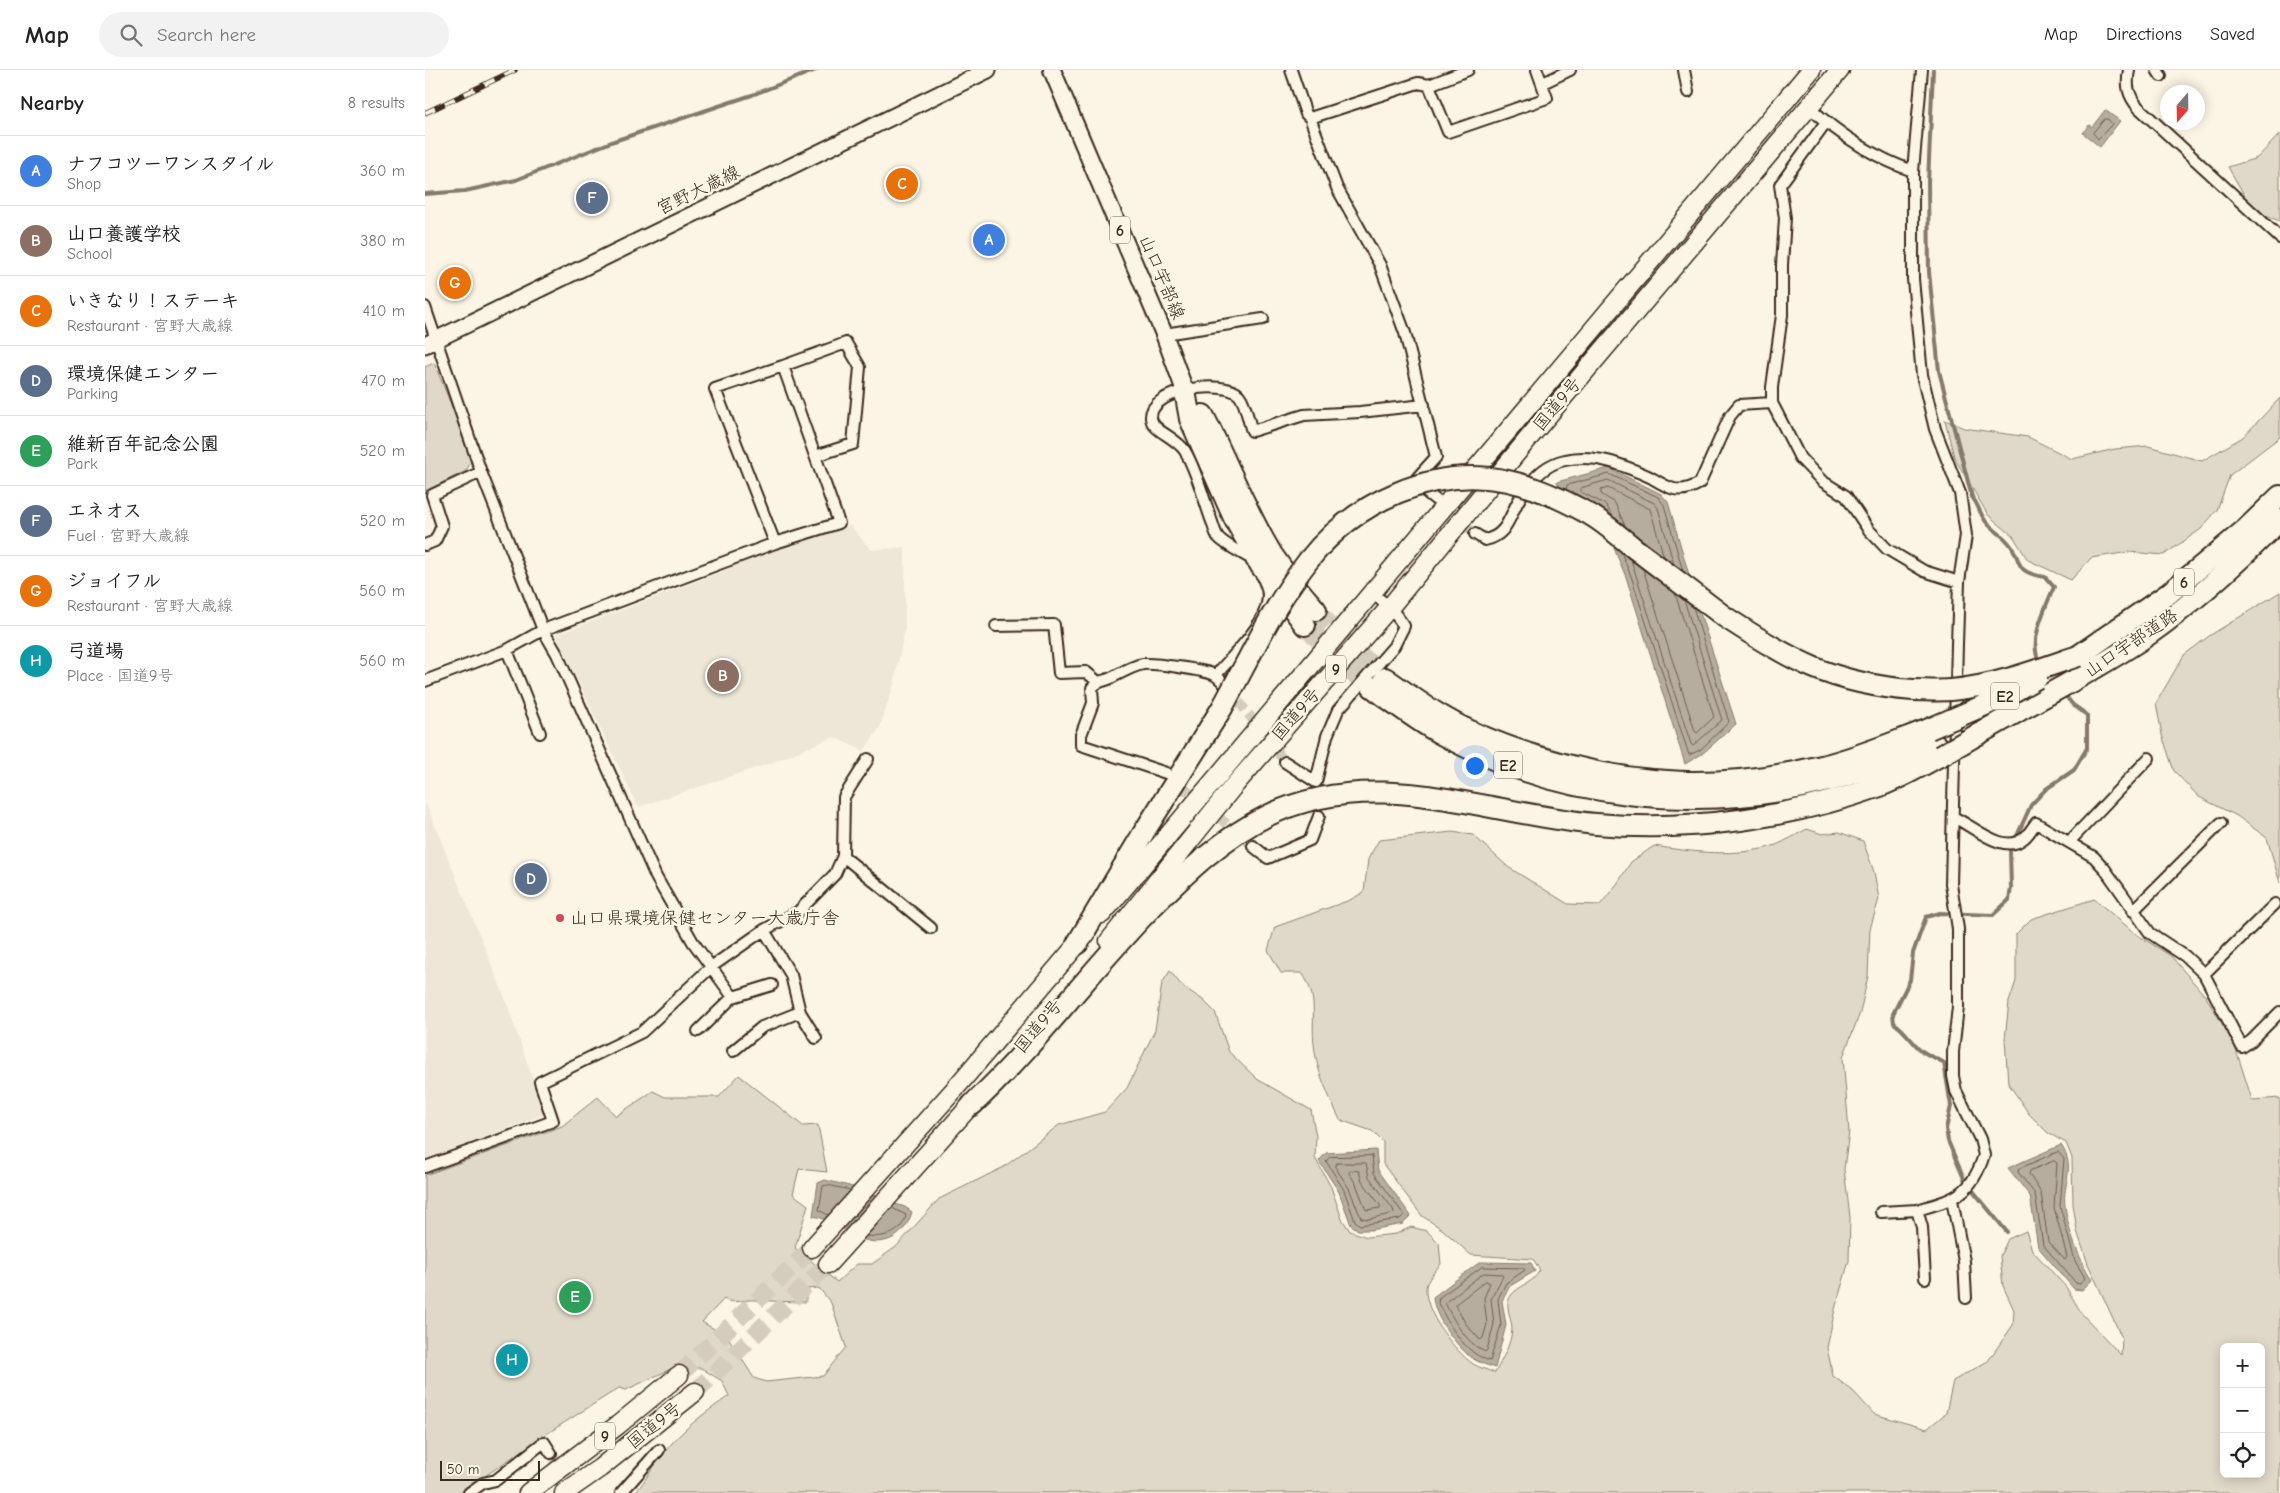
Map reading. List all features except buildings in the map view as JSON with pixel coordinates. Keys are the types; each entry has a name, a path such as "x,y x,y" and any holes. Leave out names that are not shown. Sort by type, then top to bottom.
{"highway":[{"name":"国道9号","path":"811,1248 953,1090 1077,944 1373,594 1811,70"},
{"name":"国道9号","path":"828,1264 972,1105 1232,788 1390,607 1535,431 1840,70"},
{"path":"1185,391 1190,419 1234,518 1261,566 1310,618"},
{"path":"1077,944 1144,832 1222,708 1281,602 1307,562 1331,535 1358,512 1381,499 1409,488 1454,478 1507,481 1563,500 1591,515 1725,617 1779,652 1822,671 1878,688 1952,690 2084,664"},
{"name":"山口宇部道路","path":"2017,712 2084,664 2245,529 2280,496"},
{"name":"山口宇部道路","path":"2084,664 2148,635 2179,612 2226,572 2280,520"},
{"name":"E2","path":"1935,744 2006,696 2084,664"},
{"name":"E2","path":"1379,682 1445,718 1514,749 1574,768 1663,790 1703,790 1749,795 1829,781 1935,744 2017,712"},
{"path":"972,1105 1009,1070 1125,935 1172,886 1212,851 1268,816 1300,803 1367,791 1401,792 1439,797 1540,817 1598,824 1652,826 1710,823 1766,817 1883,785 1935,744"},
{"name":"国道9号","path":"528,1493 618,1425 679,1374"},
{"name":"国道9号","path":"564,1493 608,1462 695,1392"}],"main road":[{"name":"宮野大歳線","path":"431,342 987,70"},
{"name":"山口宇部線","path":"1052,70 1164,334 1185,391"}],"street":[{"path":"1291,70 1306,114 1310,118 1337,188 1380,265 1405,333 1436,457 1417,478 1421,488 1435,500"},
{"path":"1310,118 1418,83 1429,85 1468,70"},
{"path":"1429,85 1448,132 1547,98 1537,70"},
{"path":"1543,83 1570,70"},
{"path":"1684,70 1688,92"},
{"path":"1881,1212 1917,1210 1952,1200 1969,1188 1984,1155 1980,1139 1956,1091 1953,1076 1953,1052 1958,1008 1958,928 1951,884 1959,582 1966,535 1960,493 1935,429 1921,375 1913,279 1913,171 1922,70"},
{"path":"2129,70 2127,86 2131,98 2138,107 2280,238"},
{"path":"1809,107 1826,122 1896,165 1913,171"},
{"path":"1826,122 1780,185 1785,218 1782,265 1782,315 1773,378 1772,403 1800,458 1822,481 1846,496 1868,529 1887,549 1924,572 1959,582"},
{"path":"425,307 431,342 543,630 557,654 656,877 693,942 733,997"},
{"path":"1164,334 1263,319"},
{"path":"775,544 715,388 846,343 860,367 853,444 815,456"},
{"path":"425,681 507,650 543,630 775,544 839,523 783,366"},
{"path":"1216,676 1261,622 1269,589 1250,558 1218,537 1186,452 1178,442 1155,426 1151,417 1154,406 1162,398 1185,391 1210,388 1230,389 1240,396 1252,431 1304,415 1360,412 1424,405"},
{"path":"1475,534 1485,540 1493,538 1507,528 1519,499 1535,478 1547,466 1565,460 1607,460 1675,489 1690,489 1700,483 1730,416 1739,406 1772,403"},
{"path":"425,545 435,541 442,526 432,495 481,472"},
{"path":"1285,762 1316,782 1327,736 1338,710 1394,646 1404,626 1390,607 1373,594"},
{"path":"996,626 1054,625 1059,673 1086,672 1097,682"},
{"path":"507,650 540,733"},
{"path":"1167,773 1081,745 1081,735 1093,703 1092,688 1097,682 1143,664 1179,667 1216,676 1226,686"},
{"path":"2070,841 2149,758"},
{"path":"425,1167 553,1121 540,1082 642,1032 711,967 764,930 798,912 835,874 843,856 844,797 868,759"},
{"path":"1253,846 1268,858 1310,840 1319,816"},
{"path":"1953,817 2003,845 2024,839 2037,823 2094,857 2104,868 2149,933 2185,956 2204,974 2242,1047 2251,1041 2280,1012"},
{"path":"2133,911 2221,823"},
{"path":"843,856 931,928"},
{"path":"2204,974 2275,904"},
{"path":"764,930 791,975 800,1012 816,1038"},
{"path":"698,1031 733,997 772,985"},
{"path":"733,1051 762,1026 800,1012"},
{"path":"1952,1200 1964,1261 1966,1298"},
{"path":"1917,1210 1922,1228 1925,1278"},
{"path":"469,1493 483,1482 496,1480 544,1442 551,1453"},
{"path":"621,1493 659,1450"}],"shaded area":[{"path":"2280,134 2280,221 2254,212 2228,167 2257,158"},
{"path":"434,363 473,458 466,471 425,491 425,367"},
{"path":"2280,398 2280,437 2230,475 2217,510 2201,529 2164,555 2129,552 2091,558 2071,580 2028,560 2013,536 1988,515 1954,457 1945,420 1964,428 2028,437 2072,459 2115,449 2148,446 2202,461 2243,437"},
{"path":"850,525 871,550 905,547 905,627 894,684 880,727 864,751 833,737 771,763 638,807 556,635 724,571 746,560"},
{"path":"2280,592 2280,883 2267,838 2237,816 2199,797 2174,771 2162,735 2156,703 2184,655 2209,636"},
{"path":"425,801 503,993 545,1114 425,1160"},
{"path":"1807,829 1822,834 1839,832 1863,841 1874,872 1879,899 1870,929 1868,976 1860,1013 1843,1057 1849,1131 1844,1169 1850,1217 1849,1261 1835,1309 1827,1348 1833,1376 1853,1391 1874,1414 1927,1429 1946,1413 1953,1381 1988,1361 2013,1325 2014,1310 2003,1286 2000,1256 2008,1239 2026,1231 2032,1250 2066,1287 2082,1314 2121,1355 2122,1338 2088,1264 2077,1231 2073,1204 2072,1158 2066,1143 2048,1133 2029,1114 2008,1083 2005,1039 2009,1002 2016,981 2016,934 2031,919 2094,899 2136,934 2171,956 2206,997 2234,1043 2252,1100 2280,1098 2280,1493 635,1493 674,1441 696,1420 729,1396 722,1381 701,1368 673,1368 626,1390 619,1388 548,1433 460,1493 425,1493 425,1175 562,1126 598,1097 616,1116 653,1091 665,1097 719,1097 739,1075 803,1126 818,1125 827,1172 799,1169 793,1194 808,1205 795,1248 837,1282 857,1264 872,1264 896,1247 939,1199 1004,1167 1059,1125 1105,1112 1127,1088 1155,1030 1162,983 1170,971 1182,986 1203,1000 1215,1012 1229,1052 1257,1079 1311,1110 1316,1136 1315,1158 1331,1187 1342,1219 1350,1231 1367,1237 1396,1234 1411,1227 1427,1231 1439,1243 1441,1264 1430,1278 1426,1287 1430,1308 1449,1340 1465,1358 1473,1364 1495,1373 1510,1341 1512,1326 1508,1302 1510,1297 1532,1280 1540,1270 1533,1259 1471,1255 1442,1229 1422,1216 1383,1164 1383,1142 1372,1131 1340,1120 1317,1064 1313,1034 1311,990 1302,973 1281,973 1268,950 1275,927 1350,900 1364,892 1368,859 1379,840 1452,832 1473,835 1508,867 1568,904 1600,905 1617,884 1631,862 1654,846 1699,852 1730,853 1761,849 1788,839","holes":["819,1288 831,1303 846,1347 823,1376 766,1382 754,1378 728,1337 702,1322 724,1299 735,1302 750,1300 806,1302 806,1289"]}],"water":[{"path":"2105,110 2120,121 2100,147 2083,133 2089,125 2092,127"},
{"path":"1609,468 1661,494 1668,502 1700,613 1736,724 1702,754 1685,764 1626,577 1600,515 1564,496 1557,482"},
{"path":"2061,1145 2066,1154 2069,1169 2065,1190 2065,1206 2071,1235 2092,1280 2082,1290 2074,1289 2038,1247 2030,1196 2008,1168"},
{"path":"1376,1150 1378,1170 1411,1216 1403,1224 1370,1230 1358,1230 1351,1225 1339,1192 1319,1161 1326,1153"},
{"path":"825,1180 861,1189 883,1200 905,1207 912,1212 908,1222 897,1235 890,1239 882,1242 873,1242 864,1240 830,1222 813,1216 818,1183"},
{"path":"1480,1262 1531,1263 1535,1271 1510,1286 1502,1301 1506,1325 1495,1368 1473,1359 1456,1342 1445,1328 1437,1312 1433,1297"}],"waterway":[{"path":"425,194 465,191 516,180 614,141 752,95 816,70"},
{"path":"1933,70 1928,182 1929,272 1939,371 1972,497 1981,514 1985,521 2006,539 2013,548 2022,568 2034,575 2045,577 2054,587 2037,635 2036,645 2040,662"},
{"path":"2007,1232 1965,1181 1948,1141 1946,1129 1951,1106 1944,1063 1918,1048 1894,1023 1893,1014 1910,980 1913,953 1926,917 1940,913 1993,915 2009,900 2011,888 2010,851 2031,805 2046,789 2074,770 2087,748 2087,715 2073,705 2064,694"}],"tunnel":[{"path":"1441,505 1475,534"},
{"path":"1316,610 1337,635 1385,678"},
{"path":"1305,625 1352,672 1372,687"},
{"path":"1230,690 1285,762"},
{"path":"1173,779 1253,846"},
{"path":"679,1375 812,1248"},
{"path":"695,1392 828,1264"},
{"path":"551,1453 580,1493"}],"railway":[{"path":"425,113 515,70"}],"place":[{"name":"いきなり！ステーキ","path":"902,184"},
{"name":"エネオス","path":"592,198"},
{"name":"ナフコツーワンスタイル","path":"989,240"},
{"name":"ジョイフル","path":"455,283"},
{"name":"山口養護学校","path":"723,676"},
{"name":"環境保健エンター","path":"531,879"},
{"name":"山口県環境保健センター大歳庁舎","path":"560,918"},
{"name":"維新百年記念公園","path":"575,1297"},
{"name":"弓道場","path":"512,1360"}]}
